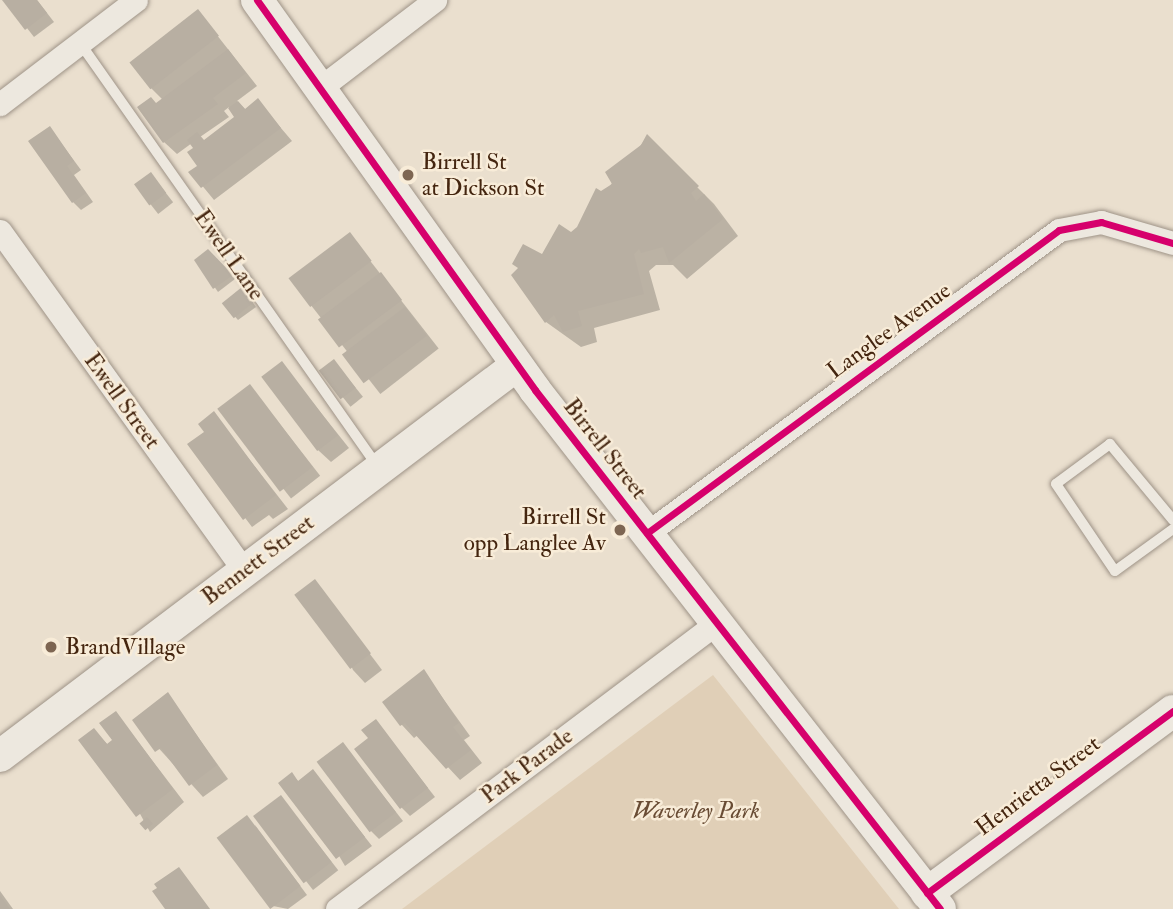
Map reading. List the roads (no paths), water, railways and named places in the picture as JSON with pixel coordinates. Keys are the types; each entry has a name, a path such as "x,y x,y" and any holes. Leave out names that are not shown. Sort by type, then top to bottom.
{"main road":[{"name":"Birrell Street","path":"257,0 517,365 933,901"},
{"name":"Bennett Street","path":"0,756 517,365"},
{"name":"Henrietta Street","path":"933,901 1173,711"}],"street":[{"path":"0,104 136,0"},
{"path":"320,88 435,0"},
{"name":"Langlee Avenue","path":"647,533 1059,230 1101,222 1173,243"},
{"name":"Ewell Street","path":"0,231 244,571"},
{"name":"Park Parade","path":"353,905 716,623"}],"lane":[{"name":"Ewell Lane","path":"80,43 379,467"},
{"path":"1173,520 1110,444 1056,484 1115,571 1173,528"}],"place":[{"name":"Birrell St at Dickson St","path":"408,175"},
{"name":"Birrell St opp Langlee Av","path":"620,530"},
{"name":"BrandVillage","path":"51,647"}],"park label":[{"name":"Waverley Park","path":"696,811"}]}
